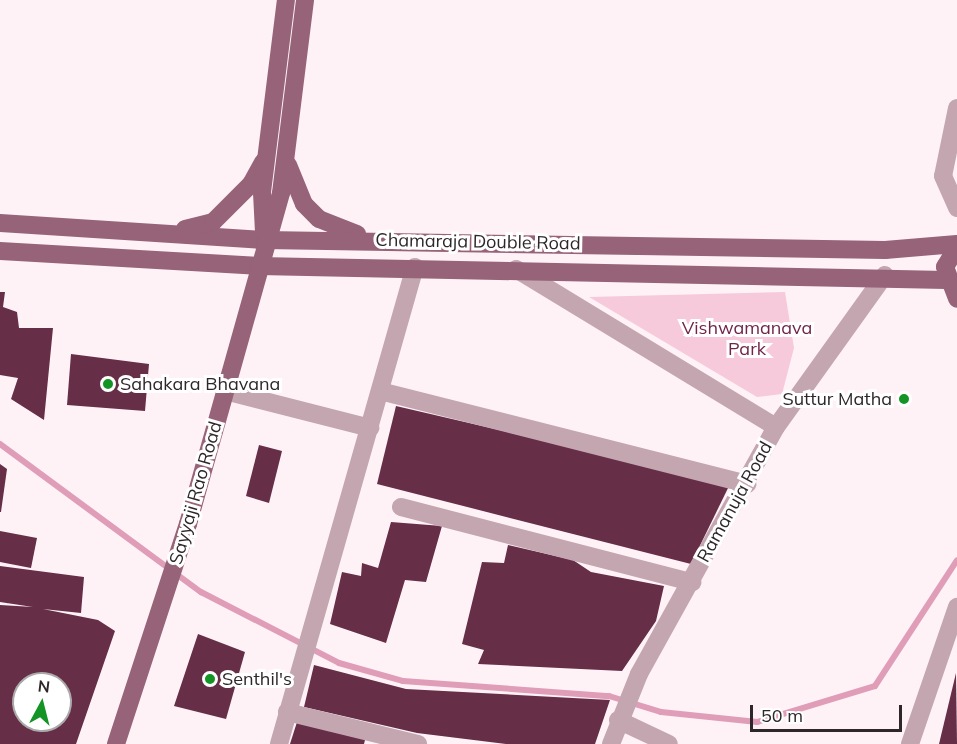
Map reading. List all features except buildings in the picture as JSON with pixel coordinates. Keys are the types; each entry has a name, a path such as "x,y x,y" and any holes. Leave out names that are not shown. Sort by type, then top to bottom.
{"main road":[{"name":"Sayyaji Rao Road","path":"116,744 188,524 259,266 264,240 267,156 286,0"},
{"name":"Sayyaji Rao Road","path":"264,240 282,193 305,0"},
{"path":"144,232 213,222 251,184 267,156"},
{"path":"286,157 294,185 319,219 382,240"},
{"name":"Chamaraja Double Road","path":"0,223 264,240 382,240 885,250 957,245"},
{"path":"957,245 945,267 946,280 957,299"},
{"path":"0,250 259,266 885,275 946,280"}],"street":[{"path":"957,108 943,176 957,208"},
{"path":"279,744 415,267"},
{"path":"515,268 776,427"},
{"name":"Ramanuja Road","path":"611,744 618,720 639,674 747,484 776,427 885,275"},
{"path":"225,391 370,428"},
{"path":"380,391 747,484"},
{"path":"401,507 692,582"},
{"path":"910,744 957,607"},
{"path":"287,712 372,739 418,744"},
{"path":"618,720 669,744"}],"green space":[{"name":"Vishwamanava Park","path":"785,292 794,348 782,394 757,397 589,297"}],"waterway":[{"path":"0,444 201,592 339,663 403,681 609,696 661,712 757,722 875,686 957,560"}],"place":[{"name":"Sahakara Bhavana","path":"108,384"},
{"name":"Suttur Matha","path":"904,399"},
{"name":"Senthil's","path":"210,679"}]}
